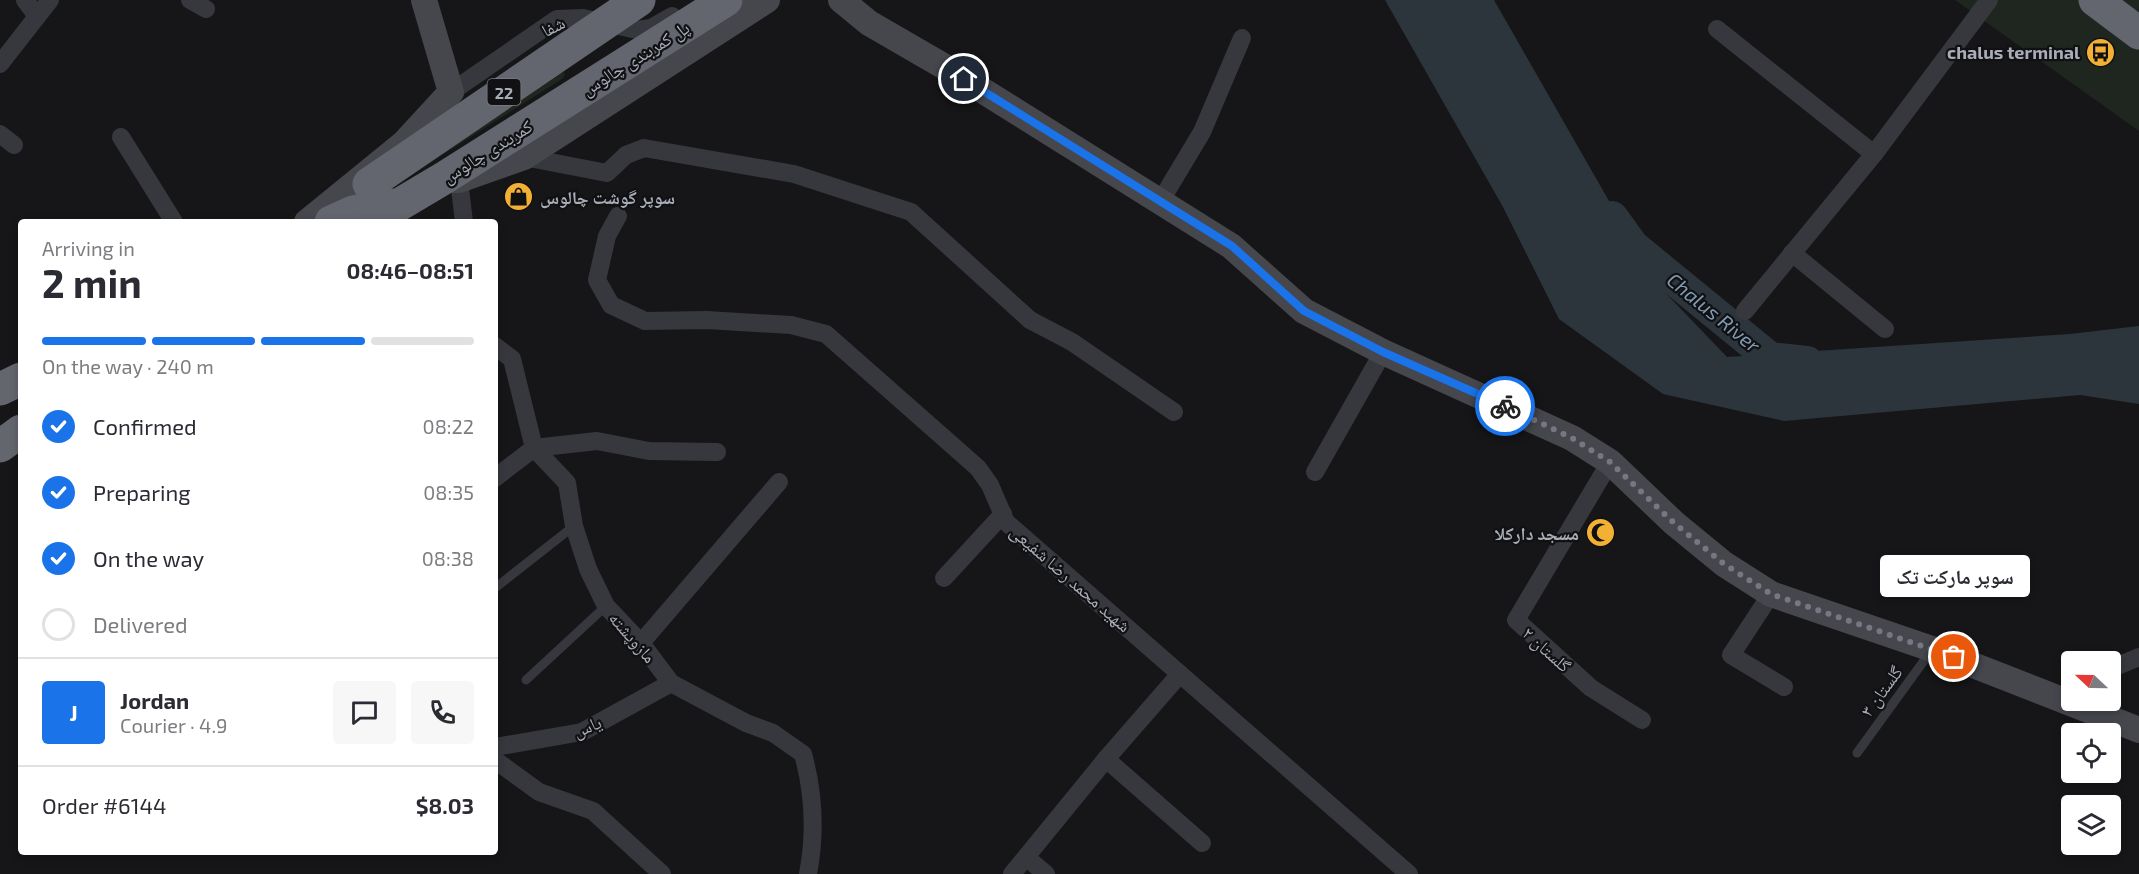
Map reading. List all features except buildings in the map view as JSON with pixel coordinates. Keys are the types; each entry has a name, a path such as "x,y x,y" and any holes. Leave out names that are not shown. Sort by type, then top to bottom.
{"highway":[{"name":"22","path":"317,219 639,0"},
{"name":"پل کمربندی چالوس","path":"574,96 726,0"},
{"path":"2095,0 2139,33"},
{"name":"کمربندی چالوس","path":"400,204 452,179 574,96"},
{"name":"22","path":"338,219 353,212 400,204"},
{"name":"22","path":"375,219 400,204"},
{"path":"0,389 18,381"},
{"path":"0,439 18,431"},
{"path":"0,446 18,432"}],"street":[{"path":"25,0 37,16"},
{"path":"0,64 50,0"},
{"path":"190,0 206,9"},
{"path":"311,219 404,143 451,93 424,0"},
{"name":"شفا","path":"451,93 557,19 583,18 637,30 651,28 699,0"},
{"path":"463,219 452,179 524,158 767,0"},
{"path":"841,0 869,22 1232,246 1304,311 1383,352 1572,438 1610,462 1674,523 1724,564 1771,594 2061,693"},
{"path":"1745,311 1874,154 1989,0"},
{"path":"1717,29 1874,154"},
{"path":"1160,202 1202,132 1242,38"},
{"path":"121,137 172,219"},
{"path":"524,158 607,173 626,155 644,148 794,174 910,212 1030,320 1072,342 1174,412"},
{"name":"شهید محمد رضا شفیعی","path":"618,216 607,236 597,280 611,305 645,321 707,320 790,325 826,334 978,468 990,485 1006,522 1409,874"},
{"path":"1792,253 1885,329"},
{"name":"مازوپشته","path":"498,348 512,359 534,448 567,483 574,525 588,569 606,606 641,643 671,683 746,723 773,733 803,753 812,787 814,843 808,874"},
{"path":"1315,472 1383,352"},
{"path":"498,476 534,448 597,441 649,451 717,452"},
{"name":"گلستان ۲","path":"1610,462 1515,620 1591,688 1642,720"},
{"path":"641,643 779,482"},
{"path":"944,578 1003,514"},
{"path":"1771,594 1731,656 1784,687"},
{"path":"2121,664 2139,657"},
{"path":"1012,874 1106,759 1180,674"},
{"name":"یاس","path":"498,746 582,732 671,683"},
{"path":"2100,711 2139,730"},
{"path":"1106,759 1202,843"},
{"path":"498,762 539,792 592,812 662,874"},
{"path":"1026,857 1046,874"}],"lane":[{"path":"498,584 574,525"},
{"path":"526,680 606,606"},
{"name":"گلستان ۳","path":"1857,753 1932,649"}],"shaded area":[{"path":"1385,0 1494,0 1656,283 1727,357 2070,334 2139,326 2139,404 2080,395 1784,421 1663,394 1559,319 1503,207"},
{"path":"1955,0 2139,0 2139,131"},
{"path":"563,71 565,75 562,79 357,209"}],"waterway":[{"name":"Chalus River","path":"1612,217 1633,246 1770,358 1807,362"}],"way so far":[{"path":"1505,406 1572,438 1610,462 1674,523 1724,564 1771,594 1954,657"}],"place":[{"name":"chalus terminal","path":"2101,52"},
{"name":"سوپر گوشت چالوس","path":"519,197"},
{"name":"مسجد دارکلا","path":"1600,533"},
{"name":"سوپر مارکت تک","path":"1954,657"}],"route":[{"path":"964,79 1232,246 1304,311 1383,352 1505,406"}]}
